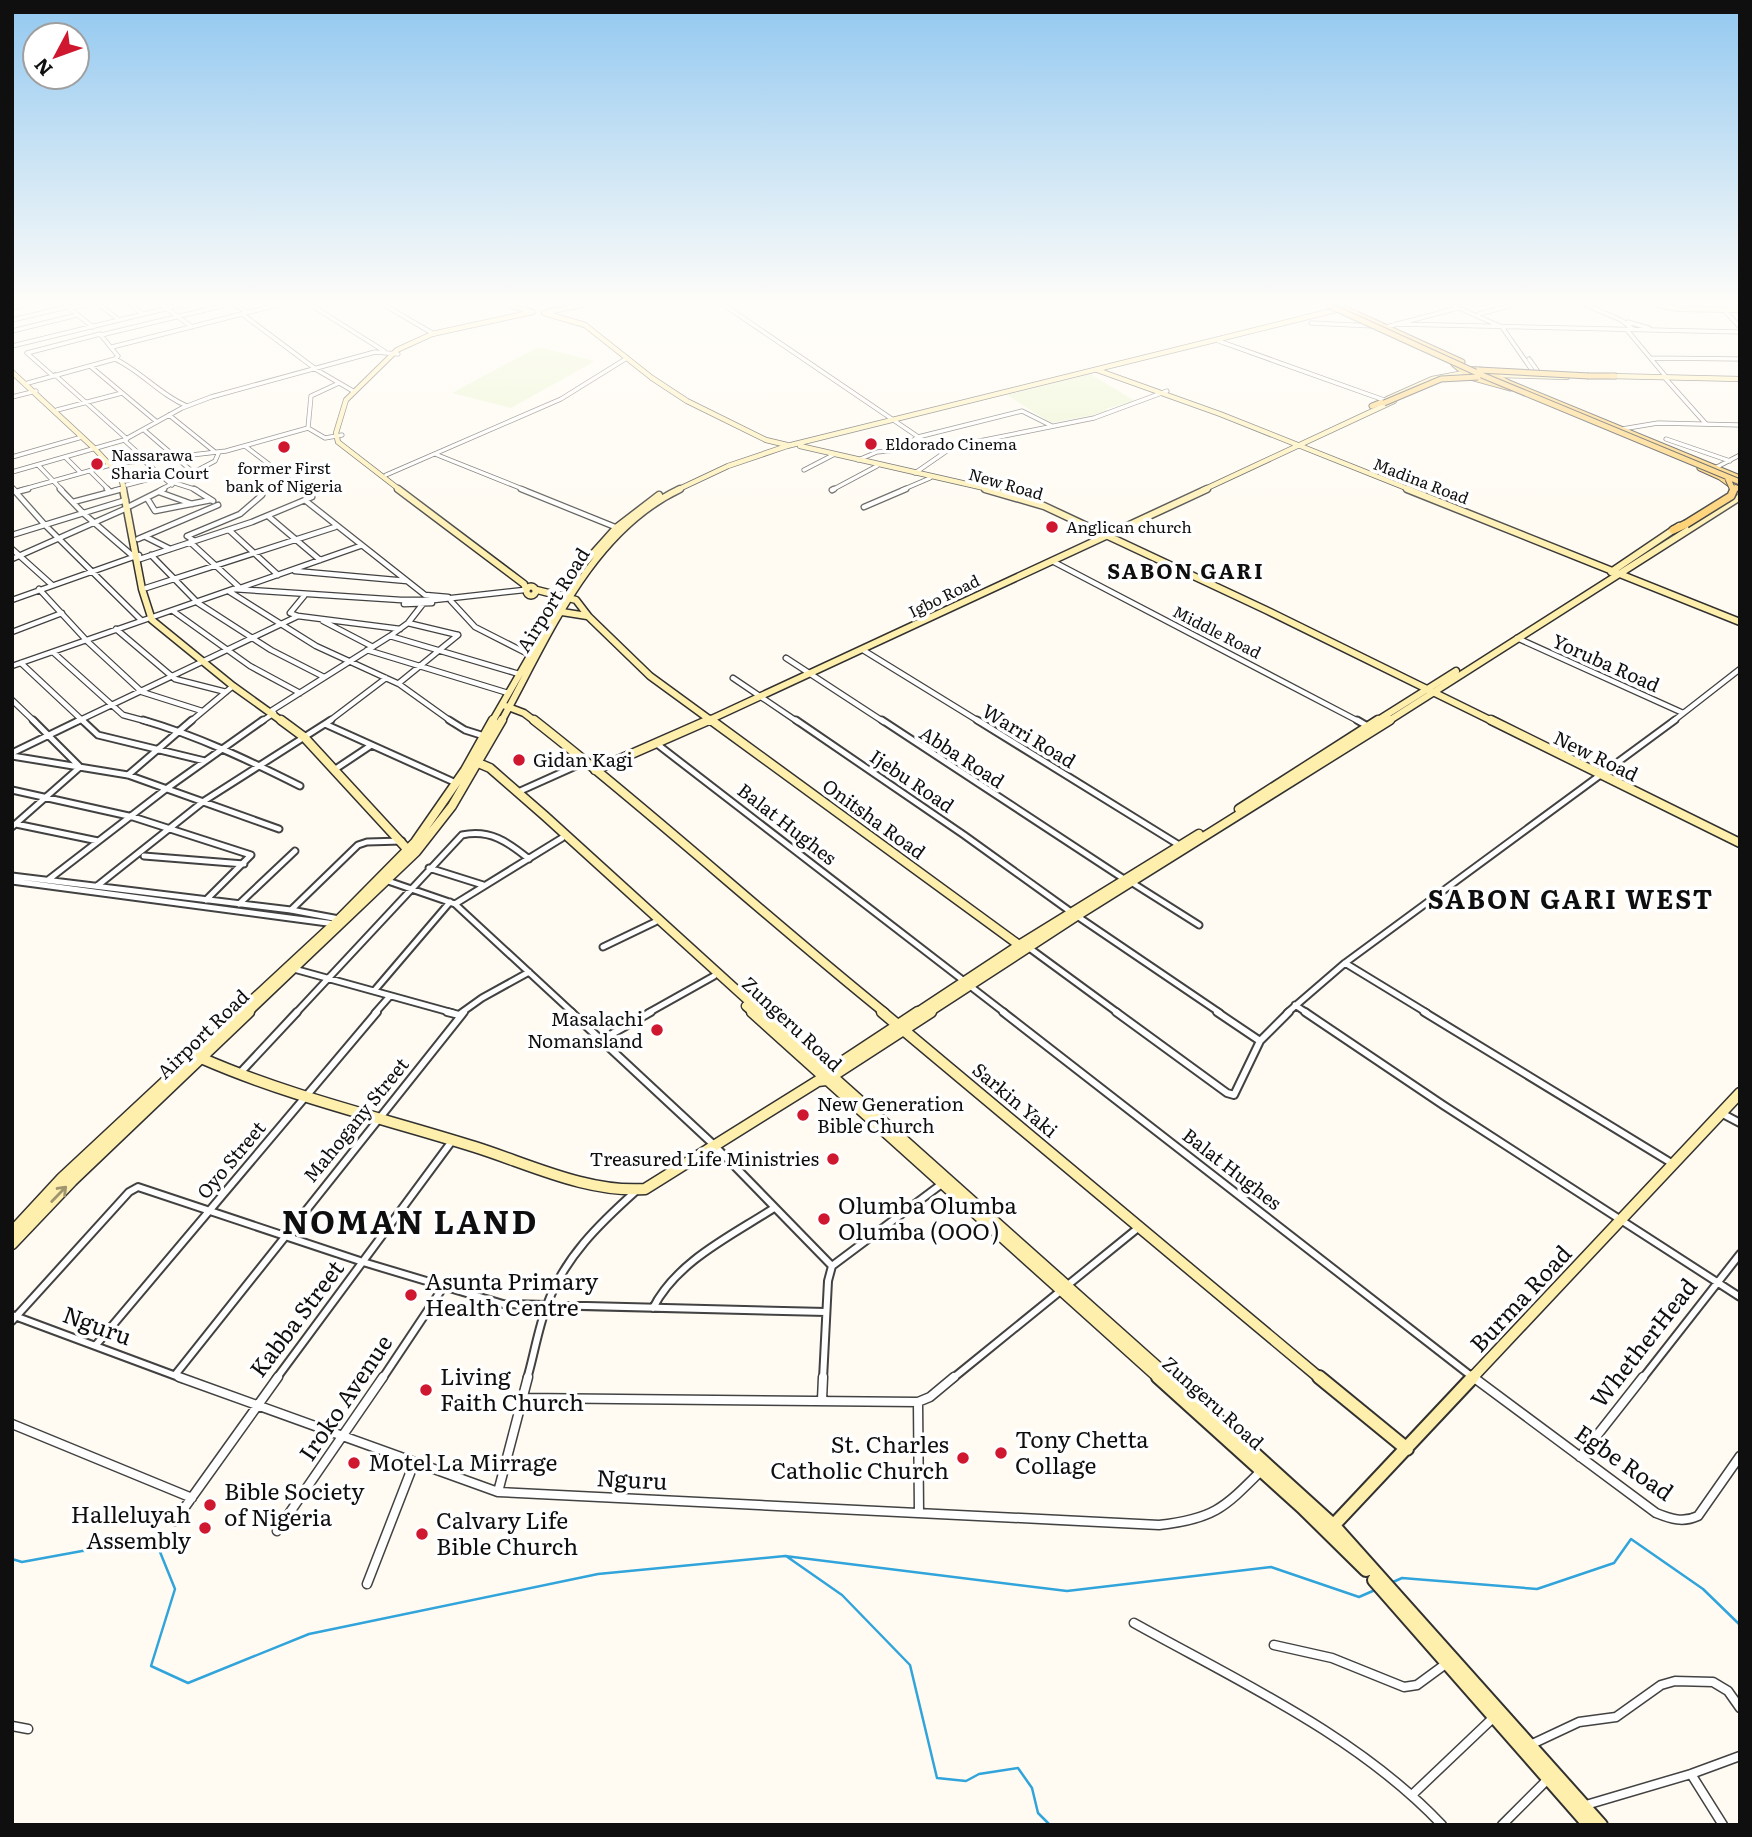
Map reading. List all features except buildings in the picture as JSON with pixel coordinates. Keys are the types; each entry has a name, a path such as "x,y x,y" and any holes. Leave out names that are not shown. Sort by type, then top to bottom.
{"main road":[{"path":"1381,403 1411,391"},
{"path":"1381,403 1412,391"},
{"path":"1523,391 1705,470 1737,492"},
{"path":"1523,391 1740,480"},
{"path":"1525,391 1740,480"},
{"path":"1526,391 1718,471 1733,485 1734,492 1687,525 1683,533"},
{"path":"1673,530 1687,525 1737,492 1740,480"}],"street":[{"path":"12,397 34,391"},
{"path":"34,391 97,448 121,477 125,486 137,557 154,618 233,686 304,737 408,850"},
{"path":"34,391 97,448"},
{"path":"70,391 126,440 161,476 174,484 195,489 218,505 138,539"},
{"path":"119,391 157,422"},
{"path":"161,391 187,406"},
{"path":"12,472 126,440 187,406 233,391"},
{"path":"308,428 311,396 322,391"},
{"path":"354,391 344,406 339,435 345,449 530,591"},
{"path":"339,435 349,406 359,391"},
{"path":"386,475 561,399 574,391"},
{"path":"663,391 759,440 787,445"},
{"path":"848,391 942,453"},
{"name":"Airport Road","path":"12,1244 72,1181 294,970 408,850 433,820 456,783 473,764 484,736 506,704 508,693 596,548 666,494 716,471 787,445 1007,391"},
{"path":"915,473 954,446 1103,416 1165,391"},
{"name":"Madina Road","path":"1165,391 1740,620"},
{"path":"1350,391 1381,403"},
{"name":"Igbo Road","path":"600,771 1106,536 1407,391"},
{"name":"Igbo Road","path":"1381,403 1415,391"},
{"path":"1677,391 1706,424"},
{"path":"57,410 122,393"},
{"path":"858,460 877,452 898,450 918,438 1022,411 1052,426"},
{"path":"169,415 217,452"},
{"path":"1622,429 1647,424 1740,425"},
{"path":"16,492 112,464 217,452 308,428 325,438 339,435"},
{"path":"144,430 194,473"},
{"path":"339,435 351,449 530,591"},
{"path":"12,457 82,437"},
{"path":"1666,439 1730,461"},
{"name":"New Road","path":"787,445 1027,500 1740,843"},
{"name":"New Road","path":"787,445 980,489"},
{"path":"12,600 92,570 151,555 252,522 306,501 311,496 245,446"},
{"path":"12,559 159,492 215,461 217,452"},
{"path":"435,454 620,529"},
{"path":"804,470 833,455"},
{"path":"1718,471 1740,455"},
{"path":"65,457 81,473"},
{"path":"38,465 83,513 137,557"},
{"path":"832,490 877,466"},
{"path":"90,471 110,492"},
{"path":"73,502 161,476"},
{"path":"864,507 930,478"},
{"path":"125,486 125,500 138,539 137,557 154,618"},
{"path":"12,487 45,525 142,620"},
{"path":"159,492 192,504"},
{"path":"967,984 1019,945 1128,881 1431,693 1617,571 1673,530 1737,492"},
{"path":"1128,881 1179,845 1255,802 1370,727 1431,693 1617,571 1683,533 1737,492"},
{"path":"262,495 240,514 187,536 238,589 423,602"},
{"path":"147,498 155,511 211,500"},
{"path":"12,535 125,500"},
{"path":"306,501 335,527 425,595 451,600"},
{"path":"180,507 183,519"},
{"path":"240,514 252,522"},
{"path":"268,516 320,561"},
{"path":"146,588 335,527"},
{"name":"Airport Road","path":"12,1232 62,1178 388,881 440,822 562,611 566,598 620,529"},
{"path":"229,530 278,575"},
{"path":"146,537 170,549"},
{"path":"154,618 360,546"},
{"path":"12,549 51,584"},
{"path":"151,555 196,602 253,639 325,678"},
{"name":"Middle Road","path":"1052,561 1370,727"},
{"path":"292,570 407,581"},
{"path":"575,588 585,612"},
{"path":"39,589 87,640 142,692 202,711"},
{"path":"12,666 230,592 423,602 530,591 566,598 585,612"},
{"path":"230,592 278,627 399,683 455,724 472,734 484,736"},
{"path":"303,596 290,613 400,629"},
{"path":"451,600 456,612 477,629 530,655"},
{"path":"45,882 128,817 272,712 400,629 408,623 423,602"},
{"path":"173,611 227,651 300,693"},
{"path":"562,611 585,612"},
{"name":"Onitsha Road","path":"585,612 644,670 709,720 1019,945"},
{"path":"12,632 62,614"},
{"path":"13,751 298,616"},
{"path":"319,619 373,646"},
{"path":"399,683 458,635 408,623"},
{"path":"116,629 179,681 226,692"},
{"path":"390,636 519,674"},
{"name":"Yoruba Road","path":"1517,638 1683,713"},
{"path":"368,650 419,668 508,693"},
{"name":"Warri Road","path":"863,650 1179,845"},
{"path":"54,653 129,717 180,731 223,748 300,786"},
{"name":"Abba Road","path":"786,658 1199,925"},
{"path":"21,663 102,737 205,761"},
{"path":"1028,947 1227,1093 1234,1095 1260,1041 1295,1005 1345,962 1600,776 1740,669"},
{"path":"97,886 204,801 325,724 386,678"},
{"name":"Ijebu Road","path":"733,678 1260,1041"},
{"path":"128,775 233,686"},
{"path":"12,700 80,767"},
{"path":"506,704 527,710 600,771"},
{"name":"Sarkin Yaki","path":"506,704 524,713 600,771 693,854 1138,1228 1408,1449"},
{"path":"325,724 456,783"},
{"name":"Balat Hughes","path":"657,744 1474,1378"},
{"path":"334,770 370,746"},
{"path":"13,751 128,775 279,829"},
{"path":"518,792 585,762"},
{"path":"473,764 490,768 518,792 825,1077 1065,1288 1331,1528"},
{"name":"Zungeru Road","path":"473,764 495,779 562,838 825,1077 1065,1288 1262,1471 1331,1528 1385,1589"},
{"path":"14,826 80,767"},
{"path":"12,790 46,795 128,817 251,855 204,902"},
{"path":"14,826 98,841"},
{"path":"238,1075 455,841 472,832 501,838 528,859"},
{"path":"374,991 452,903 562,838"},
{"path":"290,910 358,845 367,842 401,841"},
{"path":"239,904 295,851"},
{"path":"144,856 244,864"},
{"path":"429,868 484,885"},
{"path":"12,878 290,910 340,922"},
{"path":"388,881 452,903 714,1145 832,1266"},
{"path":"45,882 97,886 340,922"},
{"path":"498,1492 546,1307 571,1255 594,1228 636,1191 654,1185 825,1077 1028,947 1074,914"},
{"path":"603,947 655,922"},
{"path":"1345,962 1673,1164"},
{"path":"294,970 459,1016"},
{"name":"Mahogany Street","path":"175,1375 459,1016 482,998 529,972"},
{"path":"601,1040 713,975"},
{"name":"Oyo Street","path":"96,1345 390,996"},
{"path":"1295,1005 1620,1221 1740,1297"},
{"path":"201,1058 238,1075 305,1097 587,1182 636,1191"},
{"name":"Burma Road","path":"1331,1528 1740,1093"},
{"path":"1721,1113 1740,1123"},
{"name":"Kabba Street","path":"175,1521 452,1141"},
{"path":"822,1400 826,1312 832,1266 944,1183"},
{"path":"14,1318 135,1187 211,1209 363,1262 503,1304 826,1312"},
{"path":"653,1308 662,1290 679,1271 774,1208"},
{"path":"523,1398 918,1402 930,1397 1138,1228"},
{"name":"WhetherHead","path":"1580,1457 1740,1254"},
{"name":"Iroko Avenue","path":"277,1531 343,1438 444,1286"},
{"name":"Nguru","path":"14,1318 96,1345 414,1464 498,1492 919,1513 994,1514 1159,1525 1192,1522 1222,1511 1262,1471"},
{"name":"Egbe Road","path":"1474,1378 1656,1513 1678,1521 1690,1521 1698,1516 1740,1456"},
{"path":"918,1402 919,1513"},
{"path":"12,1424 192,1498"},
{"path":"367,1584 414,1464"},
{"path":"1385,1589 1589,1825"},
{"path":"1385,1589 1601,1825"},
{"path":"1134,1623 1307,1719 1413,1794 1442,1825"},
{"path":"1273,1645 1332,1658 1404,1687 1417,1685 1447,1663"},
{"path":"1530,1745 1579,1722 1616,1717 1661,1685 1675,1681 1713,1682 1728,1691 1740,1708"},
{"path":"1413,1794 1494,1717"},
{"path":"12,1726 28,1729"},
{"path":"1583,1806 1691,1774 1740,1756"},
{"path":"1691,1774 1723,1825"},
{"path":"1502,1825 1548,1779"}],"green space":[{"path":"456,391 542,391 511,408 452,393"},
{"path":"1024,391 1118,391 1135,401 1105,409 1109,412 1051,423 1007,395"}],"waterway":[{"path":"1393,1582 1402,1578 1537,1589 1614,1563 1631,1539 1703,1589 1740,1625"},
{"path":"12,1559 22,1562 82,1551 158,1547 175,1589 151,1666 188,1683 309,1634 598,1574 786,1556"},
{"path":"786,1556 1067,1591 1271,1567 1359,1597 1375,1590"},
{"path":"786,1556 842,1595 910,1665 937,1778 966,1781 979,1774 1018,1768 1032,1788 1038,1813 1050,1825"}],"place":[{"name":"Eldorado Cinema","path":"871,444"},
{"name":"former First bank of Nigeria","path":"284,447"},
{"name":"Nassarawa Sharia Court","path":"97,464"},
{"name":"Anglican church","path":"1052,527"},
{"name":"Gidan Kagi","path":"519,760"},
{"name":"Masalachi Nomansland","path":"657,1030"},
{"name":"New Generation Bible Church","path":"803,1115"},
{"name":"Treasured Life Ministries","path":"833,1159"},
{"name":"Olumba Olumba Olumba (OOO)","path":"824,1219"},
{"name":"Asunta Primary Health Centre","path":"411,1295"},
{"name":"Living Faith Church","path":"426,1390"},
{"name":"Tony Chetta Collage","path":"1001,1453"},
{"name":"St. Charles Catholic Church","path":"963,1458"},
{"name":"Motel La Mirrage","path":"354,1463"},
{"name":"Bible Society of Nigeria","path":"210,1505"},
{"name":"Halleluyah Assembly","path":"205,1528"},
{"name":"Calvary Life Bible Church","path":"422,1534"}],"district":[{"name":"SABON GARI","path":"1186,572"},
{"name":"SABON GARI WEST","path":"1571,900"},
{"name":"NOMAN LAND","path":"410,1223"}]}
